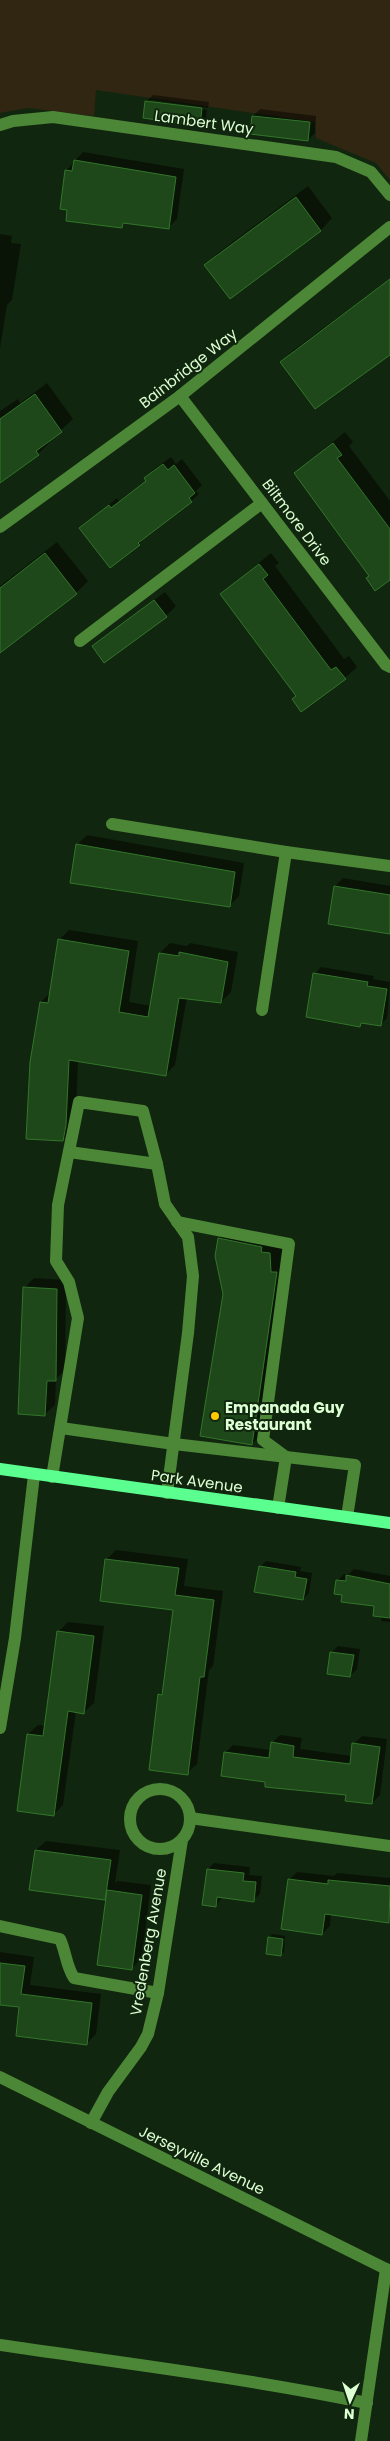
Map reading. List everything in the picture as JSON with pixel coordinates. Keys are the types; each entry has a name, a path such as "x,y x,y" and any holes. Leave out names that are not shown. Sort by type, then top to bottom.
{"main road":[{"name":"Park Avenue","path":"0,1469 390,1523"}],"street":[{"name":"Lambert Way","path":"0,125 12,121 53,118 336,157 370,172 390,195"},
{"name":"Bainbridge Way","path":"0,527 180,396 390,227"},
{"name":"Biltmore Drive","path":"180,396 386,665 390,667"},
{"path":"80,642 262,503"},
{"path":"112,824 286,852 390,866"},
{"path":"262,1010 286,852"},
{"path":"52,1477 78,1318 69,1282 56,1261 58,1205 79,1102 143,1111 158,1164 165,1204 188,1237 193,1276 167,1493"},
{"path":"70,1152 158,1164"},
{"path":"177,1222 289,1244 263,1440 286,1457"},
{"path":"61,1428 174,1444 355,1465 347,1517"},
{"path":"278,1508 286,1457"},
{"path":"0,1728 15,1638 34,1475"},
{"path":"159,1789 171,1791 181,1797 188,1807 190,1818 188,1830 182,1840 172,1846 161,1849 149,1847 139,1841 133,1831 130,1820 132,1808 138,1798 148,1792 159,1789"},
{"path":"190,1818 390,1846"},
{"name":"Vredenberg Avenue","path":"91,2123 108,2092 141,2047 152,2020 182,1840"},
{"path":"0,1926 60,1939 66,1953 68,1969 74,1978 158,1993"},
{"name":"Jerseyville Avenue","path":"0,2078 388,2270"},
{"path":"361,2441 388,2270"},
{"path":"0,2345 291,2387 367,2403"}],"shaded area":[{"path":"0,0 390,0 390,180 376,163 316,138 315,122 96,90 94,116 28,108 0,113"}],"building":[{"path":"145,101 202,108 200,126 143,118"},
{"path":"252,116 310,122 308,141 250,134"},
{"path":"74,160 176,177 169,229 123,223 122,228 66,221 67,210 60,209 65,170 72,171"},
{"path":"296,197 321,231 230,299 204,265"},
{"path":"390,279 390,355 315,409 280,362"},
{"path":"35,394 62,432 36,451 39,455 0,483 0,419"},
{"path":"333,443 342,455 337,458 390,529 390,580 375,591 366,578 369,576 294,473"},
{"path":"163,464 168,470 174,465 195,493 189,498 192,502 138,543 140,545 110,568 79,528 109,505 111,508 146,481 144,478"},
{"path":"45,553 77,594 0,653 0,588"},
{"path":"259,564 268,575 263,579 331,670 336,667 346,679 301,712 292,699 296,696 220,594"},
{"path":"154,600 167,617 104,663 92,646"},
{"path":"76,844 235,872 230,907 70,883"},
{"path":"334,886 390,895 390,934 328,924"},
{"path":"58,939 129,951 119,1012 148,1017 159,953 179,956 179,952 228,962 221,1003 179,998 166,1076 69,1060 66,1125 63,1141 26,1139 30,1062 40,1002 48,1003"},
{"path":"313,973 368,982 367,986 387,989 381,1026 361,1023 360,1027 306,1017"},
{"path":"218,1238 262,1247 261,1252 270,1253 271,1272 277,1272 252,1445 200,1436 223,1294 215,1256"},
{"path":"23,1287 57,1289 56,1381 47,1381 45,1416 18,1414"},
{"path":"105,1559 179,1568 175,1595 214,1600 204,1677 200,1677 188,1775 149,1770 158,1694 162,1695 173,1610 100,1601"},
{"path":"259,1566 296,1572 295,1577 307,1579 303,1600 254,1592"},
{"path":"346,1575 390,1584 390,1618 373,1616 374,1606 341,1602 342,1595 334,1594 336,1580 346,1581"},
{"path":"57,1631 94,1636 84,1714 68,1711 54,1816 17,1811 27,1734 43,1736"},
{"path":"330,1652 354,1655 350,1677 327,1674"},
{"path":"271,1742 294,1746 293,1757 350,1764 352,1743 380,1747 372,1804 345,1801 346,1795 265,1787 265,1782 221,1776 224,1752 269,1758"},
{"path":"35,1850 111,1860 105,1900 29,1890"},
{"path":"207,1869 244,1873 243,1881 256,1882 254,1902 217,1897 216,1907 202,1905"},
{"path":"288,1879 328,1884 328,1880 390,1886 389,1923 325,1914 322,1935 281,1929"},
{"path":"107,1890 142,1895 132,1970 97,1965"},
{"path":"268,1937 283,1939 281,1956 266,1954"},
{"path":"0,1963 25,1966 21,1994 92,2003 87,2045 16,2036 19,2007 0,2005"}],"place":[{"name":"Empanada Guy Restaurant","path":"215,1416"}]}
